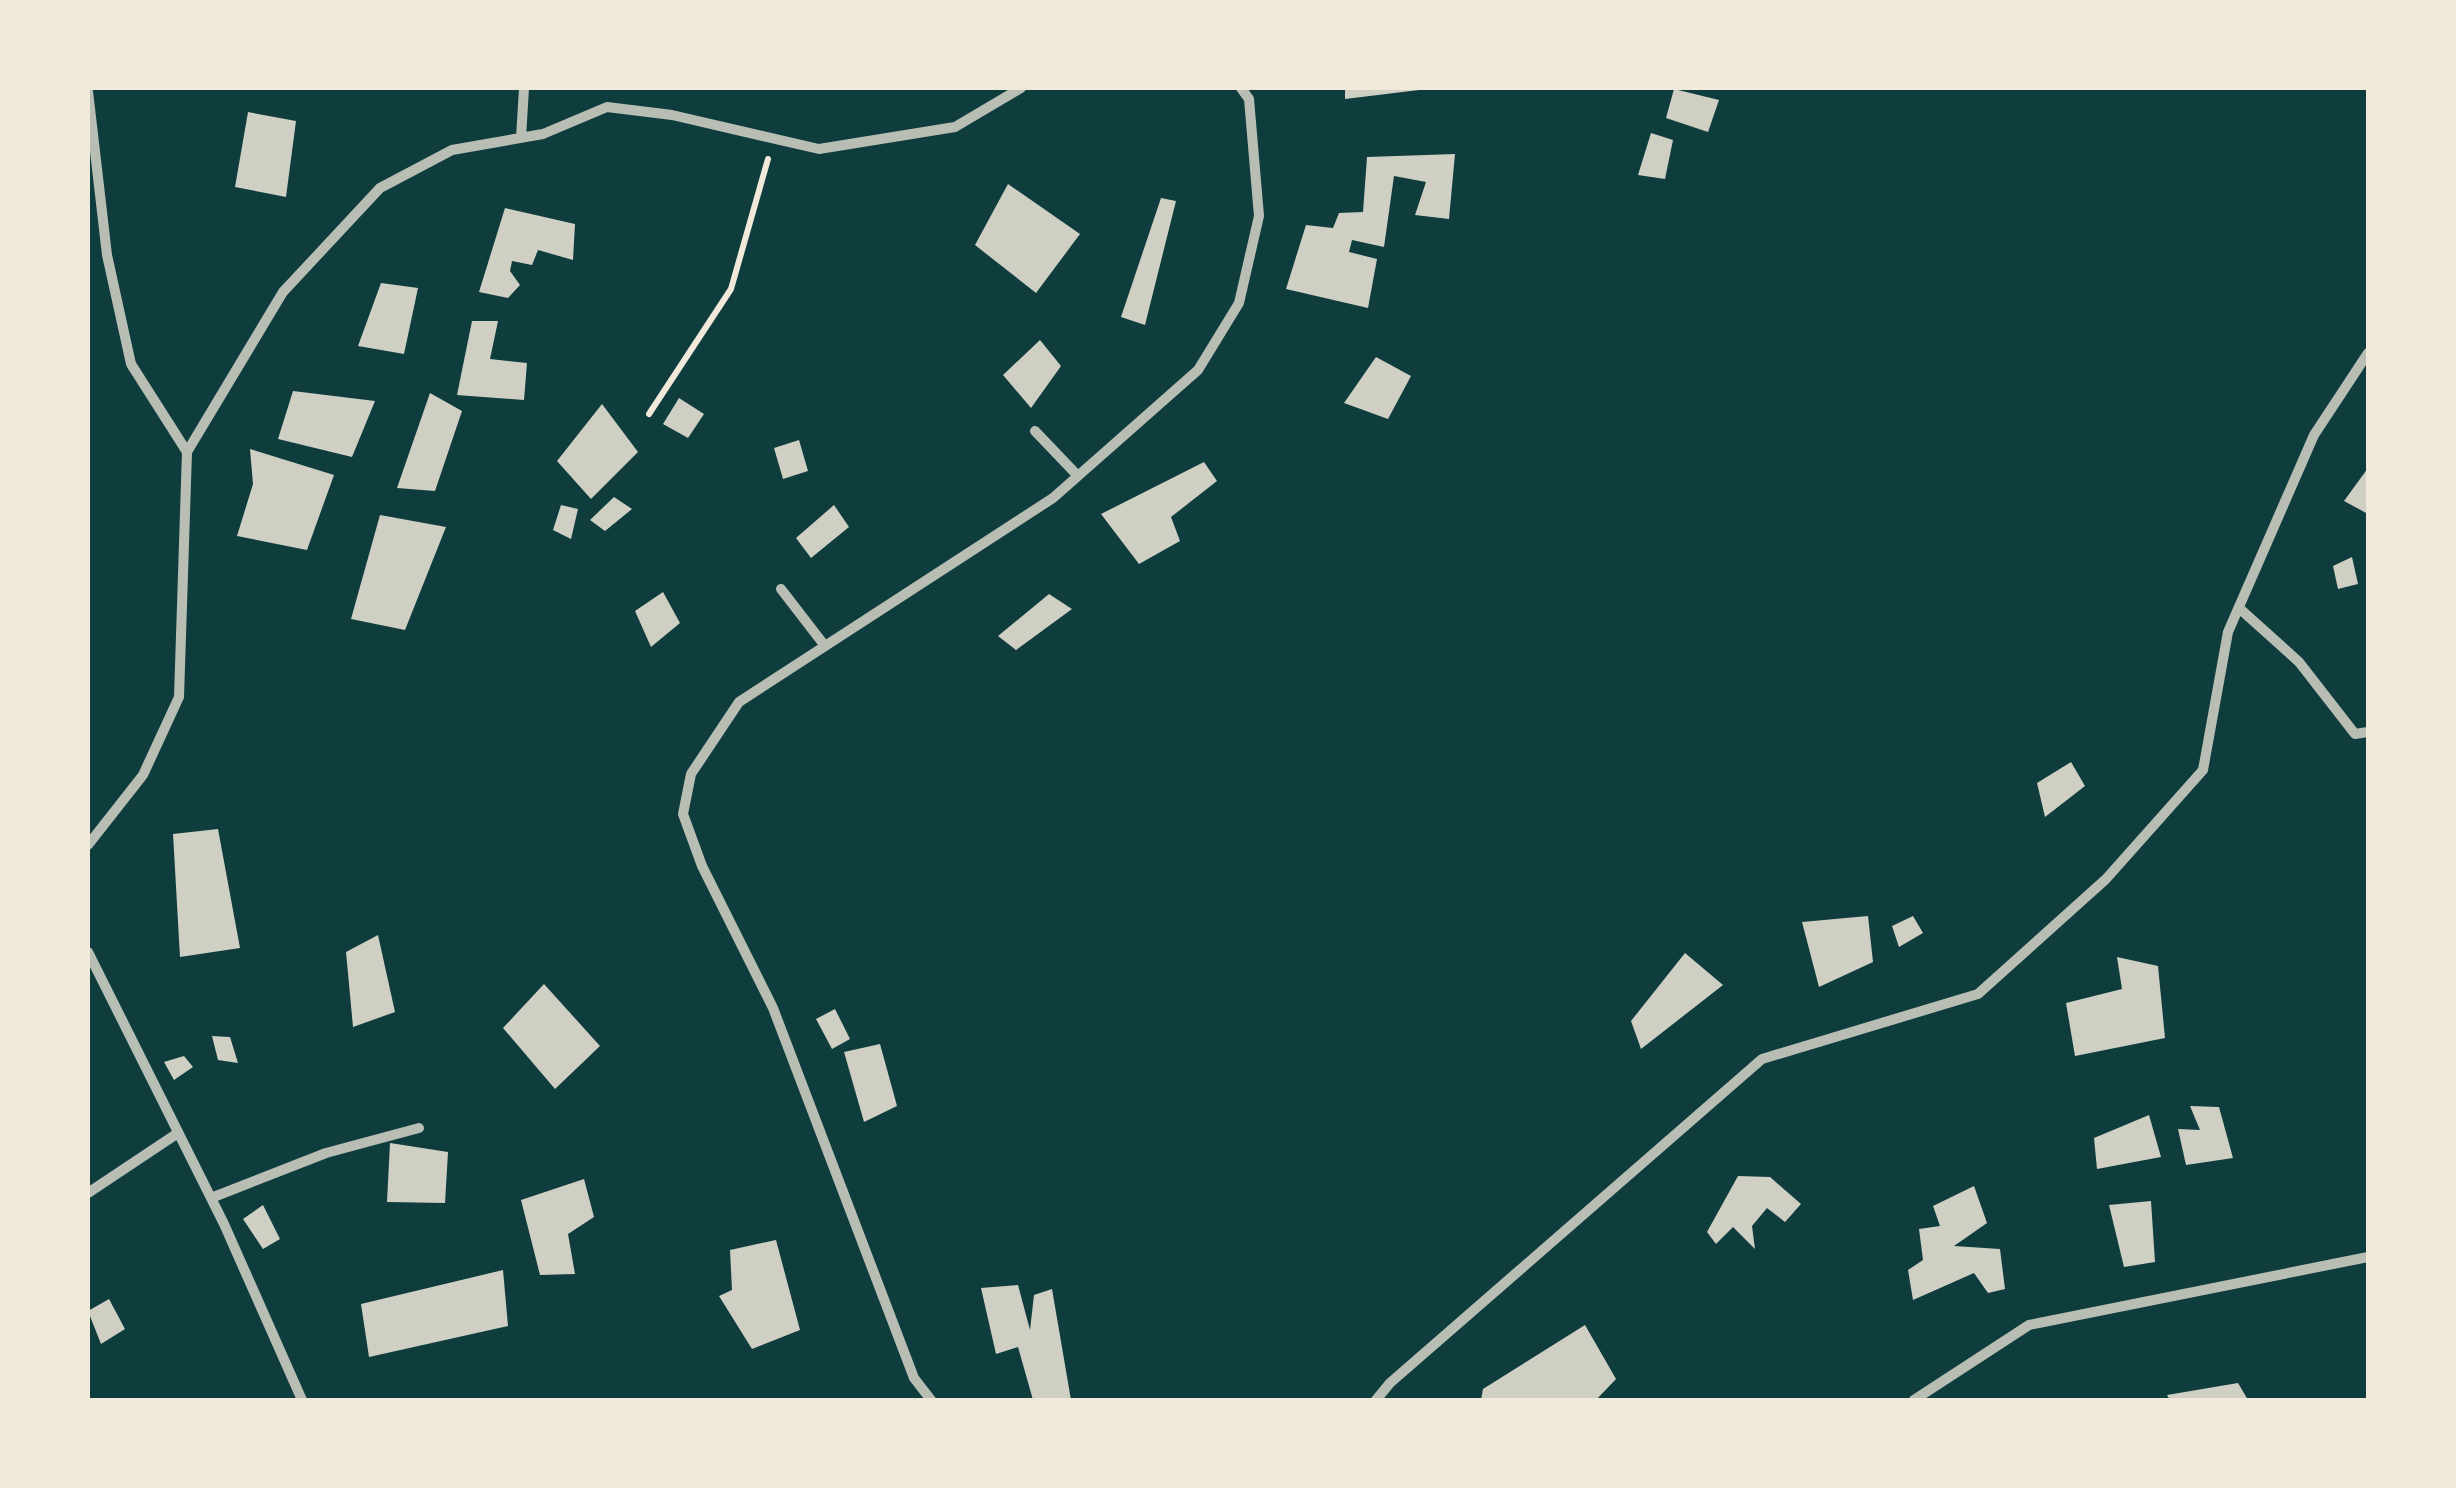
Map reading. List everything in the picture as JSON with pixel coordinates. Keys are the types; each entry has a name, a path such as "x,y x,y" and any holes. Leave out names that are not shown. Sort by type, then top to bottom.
{"street":[{"path":"520,138 524,88"},
{"path":"88,845 143,775 179,697 186,452 283,292 380,188 452,150 543,134 607,107 672,115 819,149 955,127 1021,88"},
{"path":"930,1400 914,1378 772,1008 702,866 683,814 692,774 739,702 1053,498 1198,370 1239,303 1259,216 1249,100 1241,88"},
{"path":"88,91 107,255 131,364 186,452"},
{"path":"1376,1400 1390,1383 1762,1059 1978,994 2106,879 2203,770 2228,632 2314,435 2368,353"},
{"path":"1035,430 1078,476"},
{"path":"781,589 826,646"},
{"path":"2238,608 2298,662 2355,734 2368,732"},
{"path":"88,952 211,1198 302,1400"},
{"path":"211,1198 326,1153 419,1128"},
{"path":"88,1193 120,1176 178,1132"},
{"path":"1914,1400 2030,1325 2368,1257"}],"path":[{"path":"649,414 731,288 774,139"}],"building":[{"path":"1345,88 1418,88 1419,90 1345,99"},
{"path":"1674,89 1719,100 1708,132 1666,118"},
{"path":"248,112 296,121 286,197 235,187"},
{"path":"1651,133 1673,140 1665,179 1638,175"},
{"path":"1455,154 1449,219 1415,215 1426,182 1394,176 1384,247 1352,240 1349,252 1377,259 1368,308 1286,289 1306,225 1333,228 1339,213 1363,212 1367,157"},
{"path":"1008,184 1080,234 1036,293 975,245"},
{"path":"1161,198 1176,201 1145,325 1121,317"},
{"path":"505,208 575,224 573,260 538,250 532,265 512,261 510,271 520,285 508,298 479,292"},
{"path":"381,283 418,288 404,354 358,346"},
{"path":"472,321 498,321 490,359 527,363 524,400 457,395"},
{"path":"1040,340 1061,366 1031,408 1003,375"},
{"path":"1376,357 1411,376 1388,419 1344,403"},
{"path":"293,391 375,401 352,457 278,439"},
{"path":"430,393 462,411 435,491 397,488"},
{"path":"679,398 704,414 688,438 663,424"},
{"path":"602,404 638,452 591,499 557,461"},
{"path":"799,440 808,471 783,479 774,448"},
{"path":"250,449 334,475 307,550 237,536 253,484"},
{"path":"1204,462 1217,481 1171,517 1180,541 1139,564 1101,514"},
{"path":"2368,468 2368,514 2344,501"},
{"path":"614,497 632,509 605,531 590,520"},
{"path":"561,505 578,509 571,539 553,530"},
{"path":"834,505 849,527 811,558 796,538"},
{"path":"380,515 446,527 405,630 351,619"},
{"path":"2352,557 2358,584 2338,589 2333,566"},
{"path":"663,592 680,623 651,647 635,611"},
{"path":"1049,594 1072,609 1016,650 998,636"},
{"path":"2071,762 2085,786 2045,817 2037,783"},
{"path":"218,829 240,948 180,957 173,834"},
{"path":"1868,916 1873,962 1819,987 1802,922"},
{"path":"1913,916 1923,933 1899,947 1892,926"},
{"path":"378,935 395,1012 353,1027 346,952"},
{"path":"1685,953 1723,985 1641,1049 1631,1021"},
{"path":"2117,957 2158,966 2165,1038 2075,1056 2066,1003 2122,989"},
{"path":"544,984 600,1046 555,1089 503,1028"},
{"path":"835,1009 850,1039 832,1049 816,1019"},
{"path":"212,1036 230,1037 238,1063 218,1060"},
{"path":"880,1044 897,1106 864,1122 844,1052"},
{"path":"184,1056 193,1067 174,1080 164,1062"},
{"path":"2190,1106 2219,1107 2233,1158 2186,1165 2178,1129 2200,1130"},
{"path":"2149,1115 2161,1157 2097,1169 2094,1138"},
{"path":"390,1143 448,1152 445,1203 387,1202"},
{"path":"1738,1176 1770,1177 1801,1204 1785,1222 1767,1208 1752,1226 1755,1249 1733,1227 1716,1244 1707,1232"},
{"path":"584,1179 594,1217 568,1234 575,1274 540,1275 521,1200"},
{"path":"1974,1186 1987,1223 1954,1246 2000,1249 2005,1289 1988,1293 1974,1273 1913,1300 1908,1270 1923,1260 1919,1229 1940,1226 1933,1206"},
{"path":"2151,1201 2155,1262 2124,1267 2109,1205"},
{"path":"263,1205 280,1239 263,1249 243,1219"},
{"path":"776,1240 800,1330 752,1349 719,1296 732,1290 730,1250"},
{"path":"503,1270 508,1326 369,1357 361,1304"},
{"path":"1018,1285 1030,1330 1034,1295 1052,1289 1071,1400 1033,1400 1018,1347 996,1354 981,1288"},
{"path":"109,1299 125,1329 101,1344 88,1311"},
{"path":"1585,1325 1616,1379 1596,1400 1481,1400 1483,1389"},
{"path":"2238,1383 2248,1400 2170,1400 2167,1395"}]}
